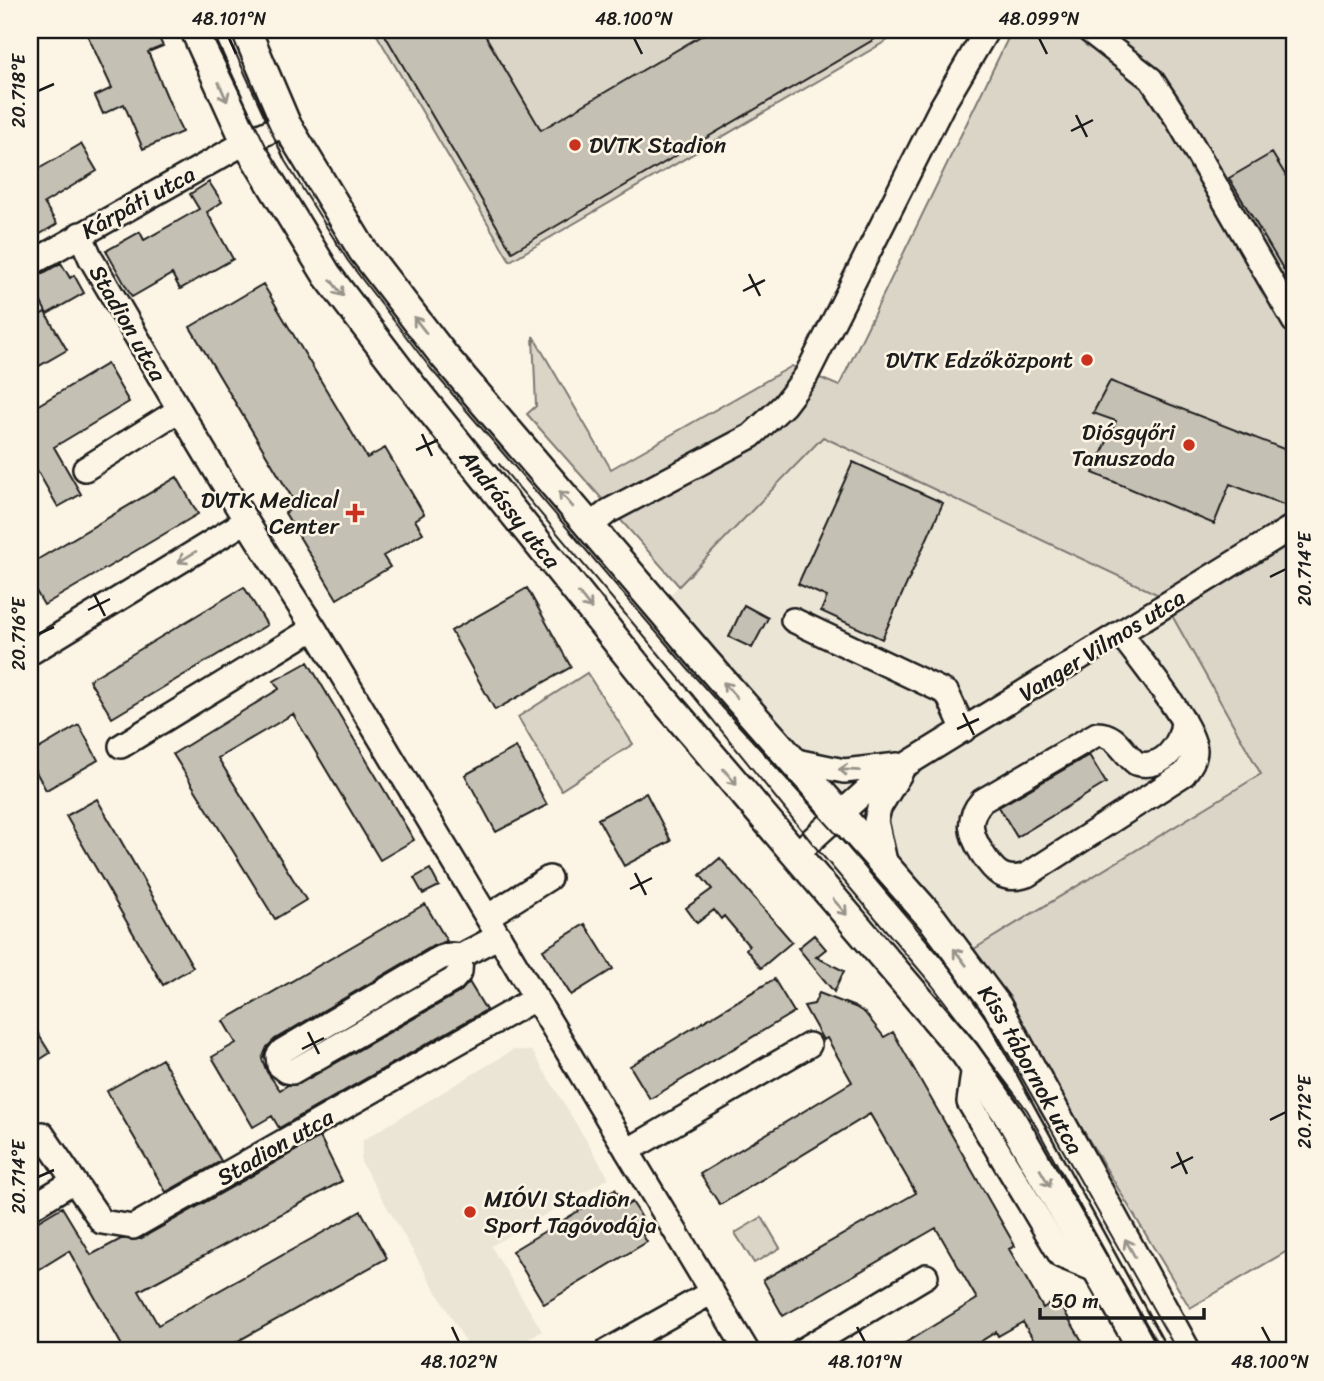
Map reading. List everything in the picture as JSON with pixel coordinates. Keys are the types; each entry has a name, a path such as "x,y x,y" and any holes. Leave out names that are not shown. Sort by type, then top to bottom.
{"main road":[{"name":"Andrássy utca","path":"195,30 246,142 327,275 402,373 660,695 795,855"},
{"name":"Andrássy utca","path":"246,30 286,124 363,251 444,356 840,814"},
{"name":"Kiss tábornok utca","path":"840,814 933,920 997,1006 1186,1351"},
{"name":"Kiss tábornok utca","path":"795,855 974,1065 1011,1119 1144,1351"}],"street":[{"path":"590,526 609,511 751,436 784,405 806,376 941,108 987,30"},
{"path":"1088,30 1151,79 1178,120 1294,321"},
{"name":"Kárpáti utca","path":"30,264 246,142 286,124"},
{"name":"Stadion utca","path":"80,234 91,259 179,410 314,628 747,1351"},
{"path":"85,469 179,410"},
{"path":"30,653 246,521"},
{"name":"Vanger Vilmos utca","path":"795,855 870,787 1294,526"},
{"path":"793,620 947,693 964,730"},
{"path":"121,746 314,628"},
{"path":"1121,634 1182,720 1193,740 1195,751 1192,764 1184,774 1027,875 1009,878 993,871 971,831 973,814 982,801 1097,734 1113,737 1136,763 1152,764 1176,747 1182,734 1182,720"},
{"path":"791,760 844,771 908,763"},
{"path":"886,866 876,821 879,808 908,763"},
{"path":"461,956 440,958 282,1051 278,1056 279,1065 292,1072 453,980 460,972 461,956 549,878"},
{"name":"Stadion utca","path":"42,1134 103,1222 133,1227 536,998"},
{"path":"628,1151 808,1045"},
{"path":"30,1208 74,1181"},
{"path":"801,1351 926,1276"},
{"path":"607,1351 712,1292"}],"shaded area":[{"name":"DVTK Stadion","path":"374,30 905,30 510,261"},
{"path":"1012,30 1294,30 1294,1247 1190,1308 974,949 1261,774 1161,596 823,437 679,586 527,414 536,406 533,336 611,469 792,366 839,386"},
{"path":"823,437 1161,596 1261,774 974,949 669,596"},
{"path":"587,673 633,744 561,790 518,717"},
{"name":"MIÓVI Stadion Sport Tagóvodája","path":"513,1050 532,1051 609,1178 491,1246 542,1331 508,1351 471,1351 361,1162 363,1140"},
{"path":"762,1217 780,1248 754,1263 735,1233"}],"building":[{"path":"85,30 155,30 163,46 148,52 182,132 143,149 124,104 103,114 95,96 112,88"},
{"name":"DVTK Stadion","path":"382,30 482,30 541,130 711,30 890,30 512,252"},
{"path":"81,144 97,171 44,203 57,224 30,240 30,174"},
{"path":"1272,153 1294,189 1294,287 1229,178"},
{"path":"209,182 222,202 207,212 233,259 180,289 172,274 132,297 106,251 140,232 144,240 199,209 190,194"},
{"path":"61,263 70,278 74,275 84,293 47,314 30,281"},
{"path":"263,284 367,458 385,448 424,514 415,520 423,533 383,556 390,567 337,599 285,513 297,506 190,327"},
{"path":"45,312 67,350 39,366 37,362 30,366 30,321"},
{"path":"107,364 129,402 54,447 81,494 58,507 30,458 30,410"},
{"name":"Diósgyőri Tanuszoda","path":"1110,381 1294,453 1294,509 1230,484 1214,524 1093,473 1116,421 1093,413"},
{"path":"853,462 943,503 882,639 821,611 827,597 798,584"},
{"path":"177,477 198,514 44,605 30,581 30,564"},
{"path":"244,587 267,625 112,718 89,680"},
{"path":"527,588 571,667 495,710 451,631"},
{"path":"744,605 768,618 752,648 729,637"},
{"path":"308,662 414,840 380,860 293,714 218,758 306,900 275,919 173,754 279,689 274,681"},
{"path":"79,725 98,760 46,790 30,761 30,754"},
{"path":"516,747 547,805 496,832 465,775"},
{"path":"1089,755 1106,783 1017,837 999,807"},
{"path":"646,793 671,841 624,866 598,819"},
{"path":"97,799 193,967 163,985 66,816"},
{"path":"720,858 792,942 761,968 746,949 749,946 724,916 721,919 714,910 697,923 686,908 712,889 700,875"},
{"path":"430,869 439,886 423,894 414,878"},
{"path":"425,904 447,941 433,946 275,1039 267,1047 262,1059 267,1072 280,1090 288,1085 299,1084 460,992 469,982 486,1010 279,1128 272,1116 253,1127 212,1057 236,1043 223,1021"},
{"path":"585,924 613,969 571,995 543,950"},
{"path":"814,935 826,949 816,957 844,971 834,992 798,948"},
{"path":"774,979 794,1012 650,1099 630,1066"},
{"path":"819,993 865,1013 884,1037 893,1032 1015,1246 1009,1249 1043,1308 1057,1299 1088,1351 1040,1351 1023,1322 998,1336 996,1332 965,1351 892,1351 977,1299 936,1228 783,1316 763,1280 916,1193 870,1114 720,1205 700,1174 852,1082 827,1038 823,1040 804,1006 814,1004"},
{"path":"30,1021 50,1053 30,1066"},
{"path":"162,1059 221,1161 166,1192 107,1091"},
{"path":"320,1137 342,1181 139,1291 158,1325 361,1211 387,1258 220,1351 125,1351 69,1251 30,1275 30,1226 62,1207 91,1255 121,1239 140,1239"},
{"path":"615,1189 626,1206 632,1202 638,1211 643,1220 636,1224 647,1242 544,1304 512,1251"}],"tram line":[{"path":"209,30 266,146"},
{"path":"225,30 285,161 348,261 431,369 687,668 847,846 951,969 997,1034 1177,1351"},
{"path":"499,464 932,985 1027,1110 1160,1351"}],"place":[{"name":"DVTK Stadion","path":"575,145"},
{"name":"DVTK Edzőközpont","path":"1087,360"},
{"name":"Diósgyőri Tanuszoda","path":"1189,445"},
{"name":"DVTK Medical Center","path":"355,513"},
{"name":"MIÓVI Stadion Sport Tagóvodája","path":"470,1212"}]}
